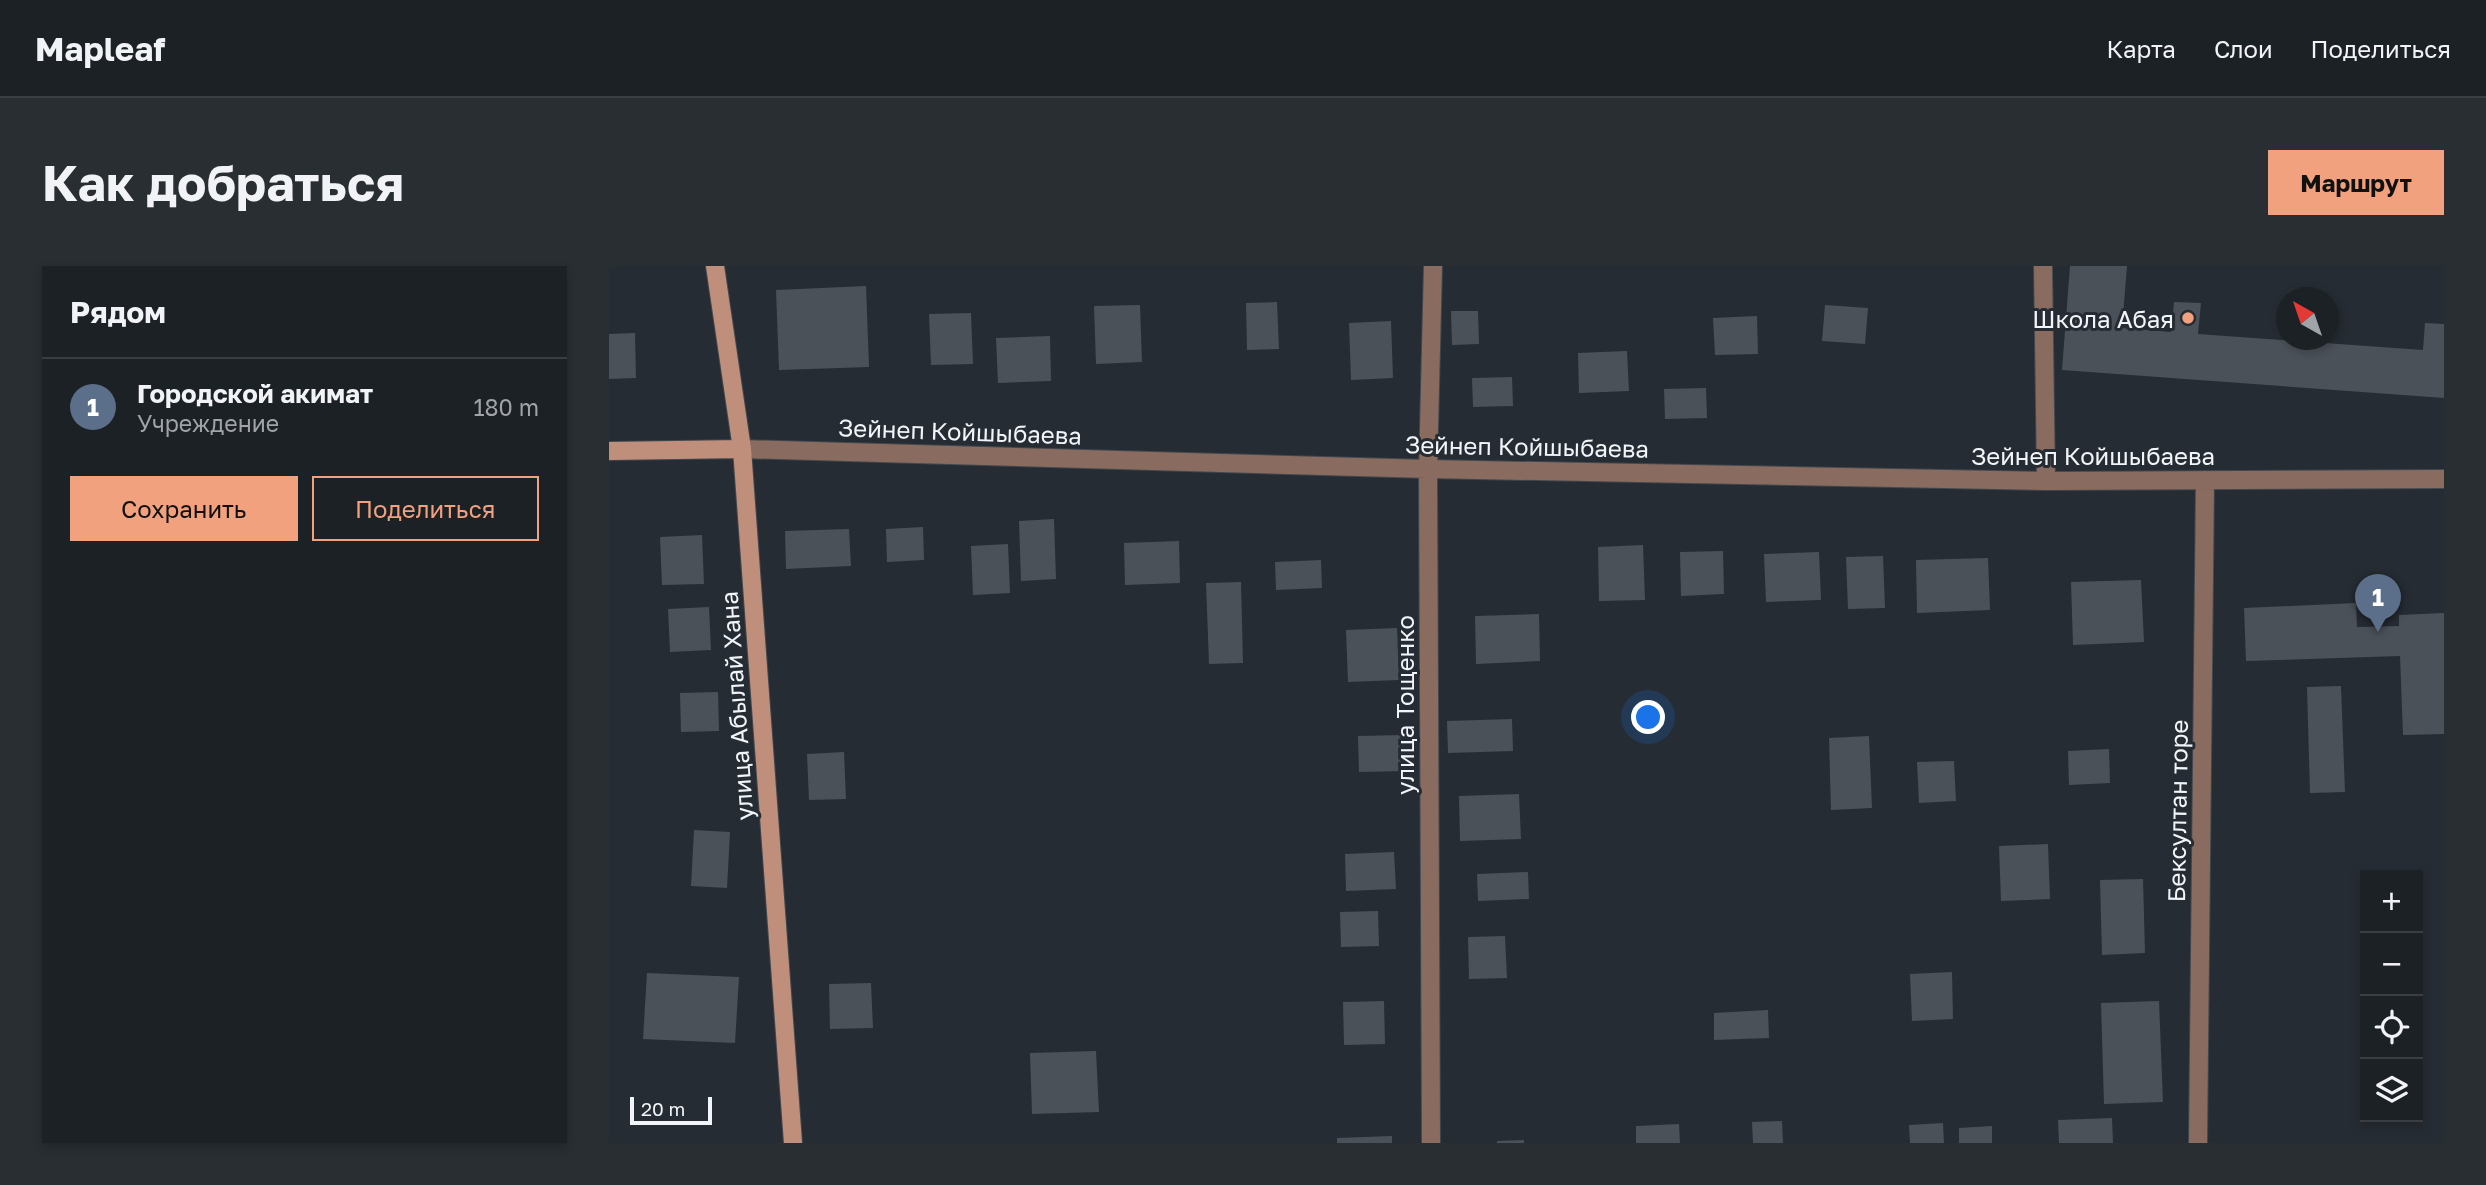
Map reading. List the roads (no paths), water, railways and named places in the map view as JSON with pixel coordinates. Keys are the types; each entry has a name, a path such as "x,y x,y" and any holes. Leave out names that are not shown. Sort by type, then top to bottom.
{"street":[{"name":"улица Абылай Хана","path":"715,266 742,449 793,1143"},
{"name":"улица Тощенко","path":"1431,1143 1428,469 1433,266"},
{"path":"2043,266 2046,481"},
{"name":"Зейнеп Койшыбаева","path":"609,451 742,449 1428,469 2046,481 2444,479"},
{"name":"Бексултан торе","path":"2198,1143 2205,480"}],"place":[{"name":"Школа Абая","path":"2188,318"},
{"name":"Городской акимат","path":"2378,632"}]}
